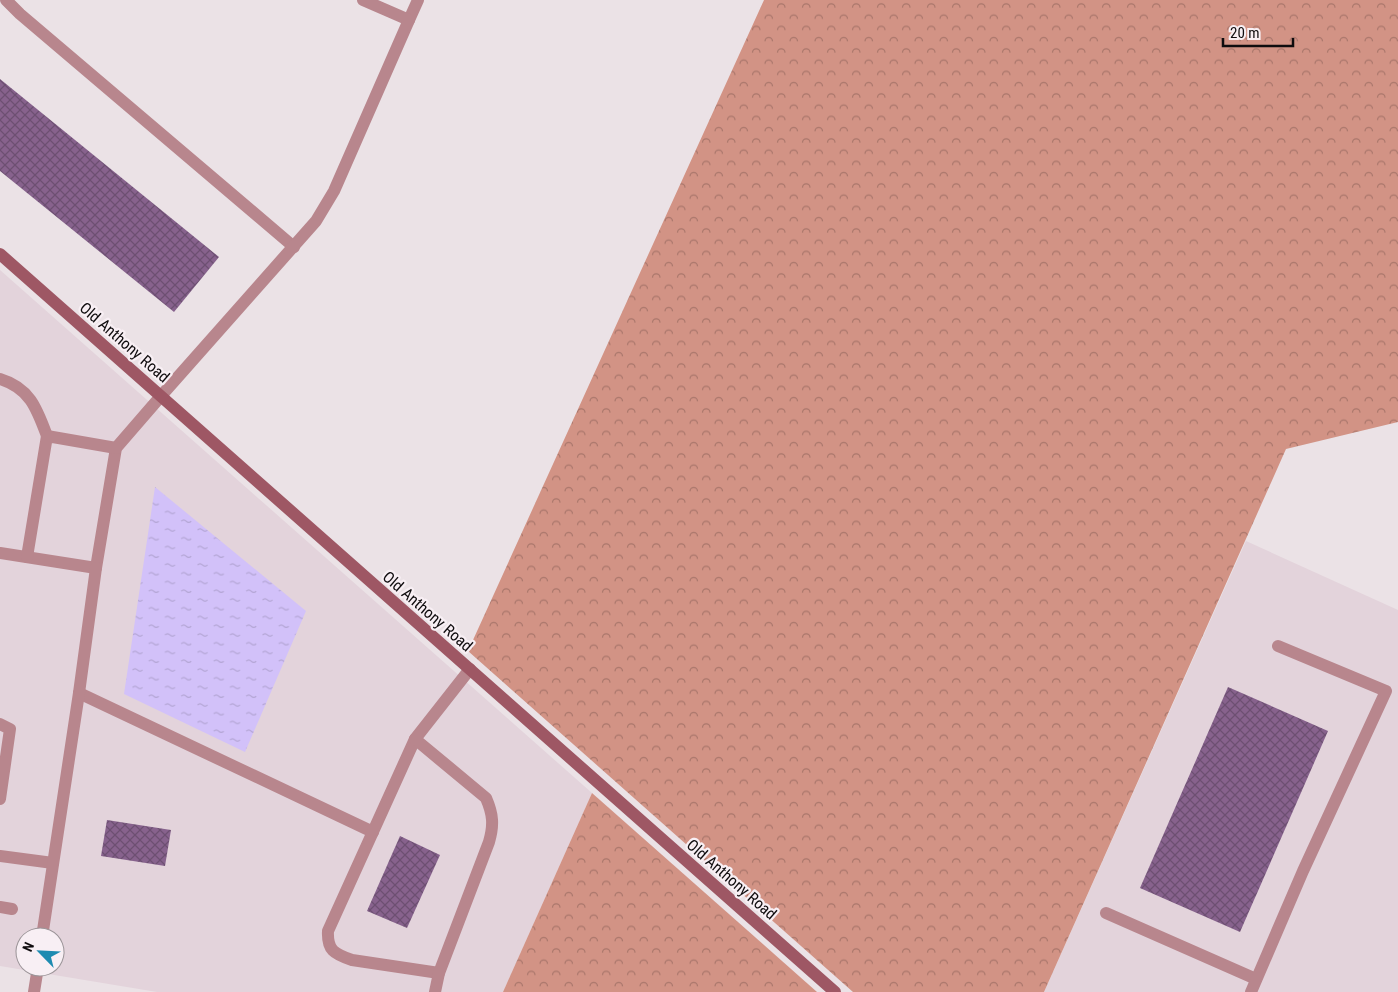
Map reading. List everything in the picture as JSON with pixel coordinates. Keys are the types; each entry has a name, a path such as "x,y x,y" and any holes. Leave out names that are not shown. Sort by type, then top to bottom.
{"street":[{"path":"6,0 35,27 294,247"},
{"path":"363,0 409,20"},
{"path":"43,927 96,568 116,448 316,220 334,191 418,0"},
{"name":"Old Anthony Road","path":"0,254 835,992"},
{"path":"0,379 10,382 25,391 38,411 47,436 27,557"},
{"path":"47,436 116,448"},
{"path":"0,553 96,568"},
{"path":"1251,992 1303,871 1386,691 1278,646"},
{"path":"439,973 352,960 340,956 332,951 327,942 328,930 415,739 470,669"},
{"path":"79,693 372,832"},
{"path":"0,724 10,729 0,799"},
{"path":"415,739 486,798 492,812 493,827 489,842 439,973 435,992"},
{"path":"0,856 53,863"},
{"path":"1106,913 1256,979"},
{"path":"34,992 36,977"}],"shaded area":[{"path":"0,270 592,793 503,992 157,992 65,977 65,927 15,927 15,968 0,966"},
{"path":"1246,541 1398,610 1398,992 1044,992"}],"green space":[{"path":"764,0 1398,0 1398,422 1286,449 1044,992 853,992 468,651"},
{"path":"592,793 817,992 503,992"}],"water":[{"path":"155,487 306,611 245,752 124,694"}],"building":[{"path":"0,79 219,257 174,312 0,171"},
{"path":"1228,687 1328,731 1240,932 1140,888"},
{"path":"107,820 171,830 165,866 101,856"},
{"path":"400,836 440,855 407,928 367,911"}]}
